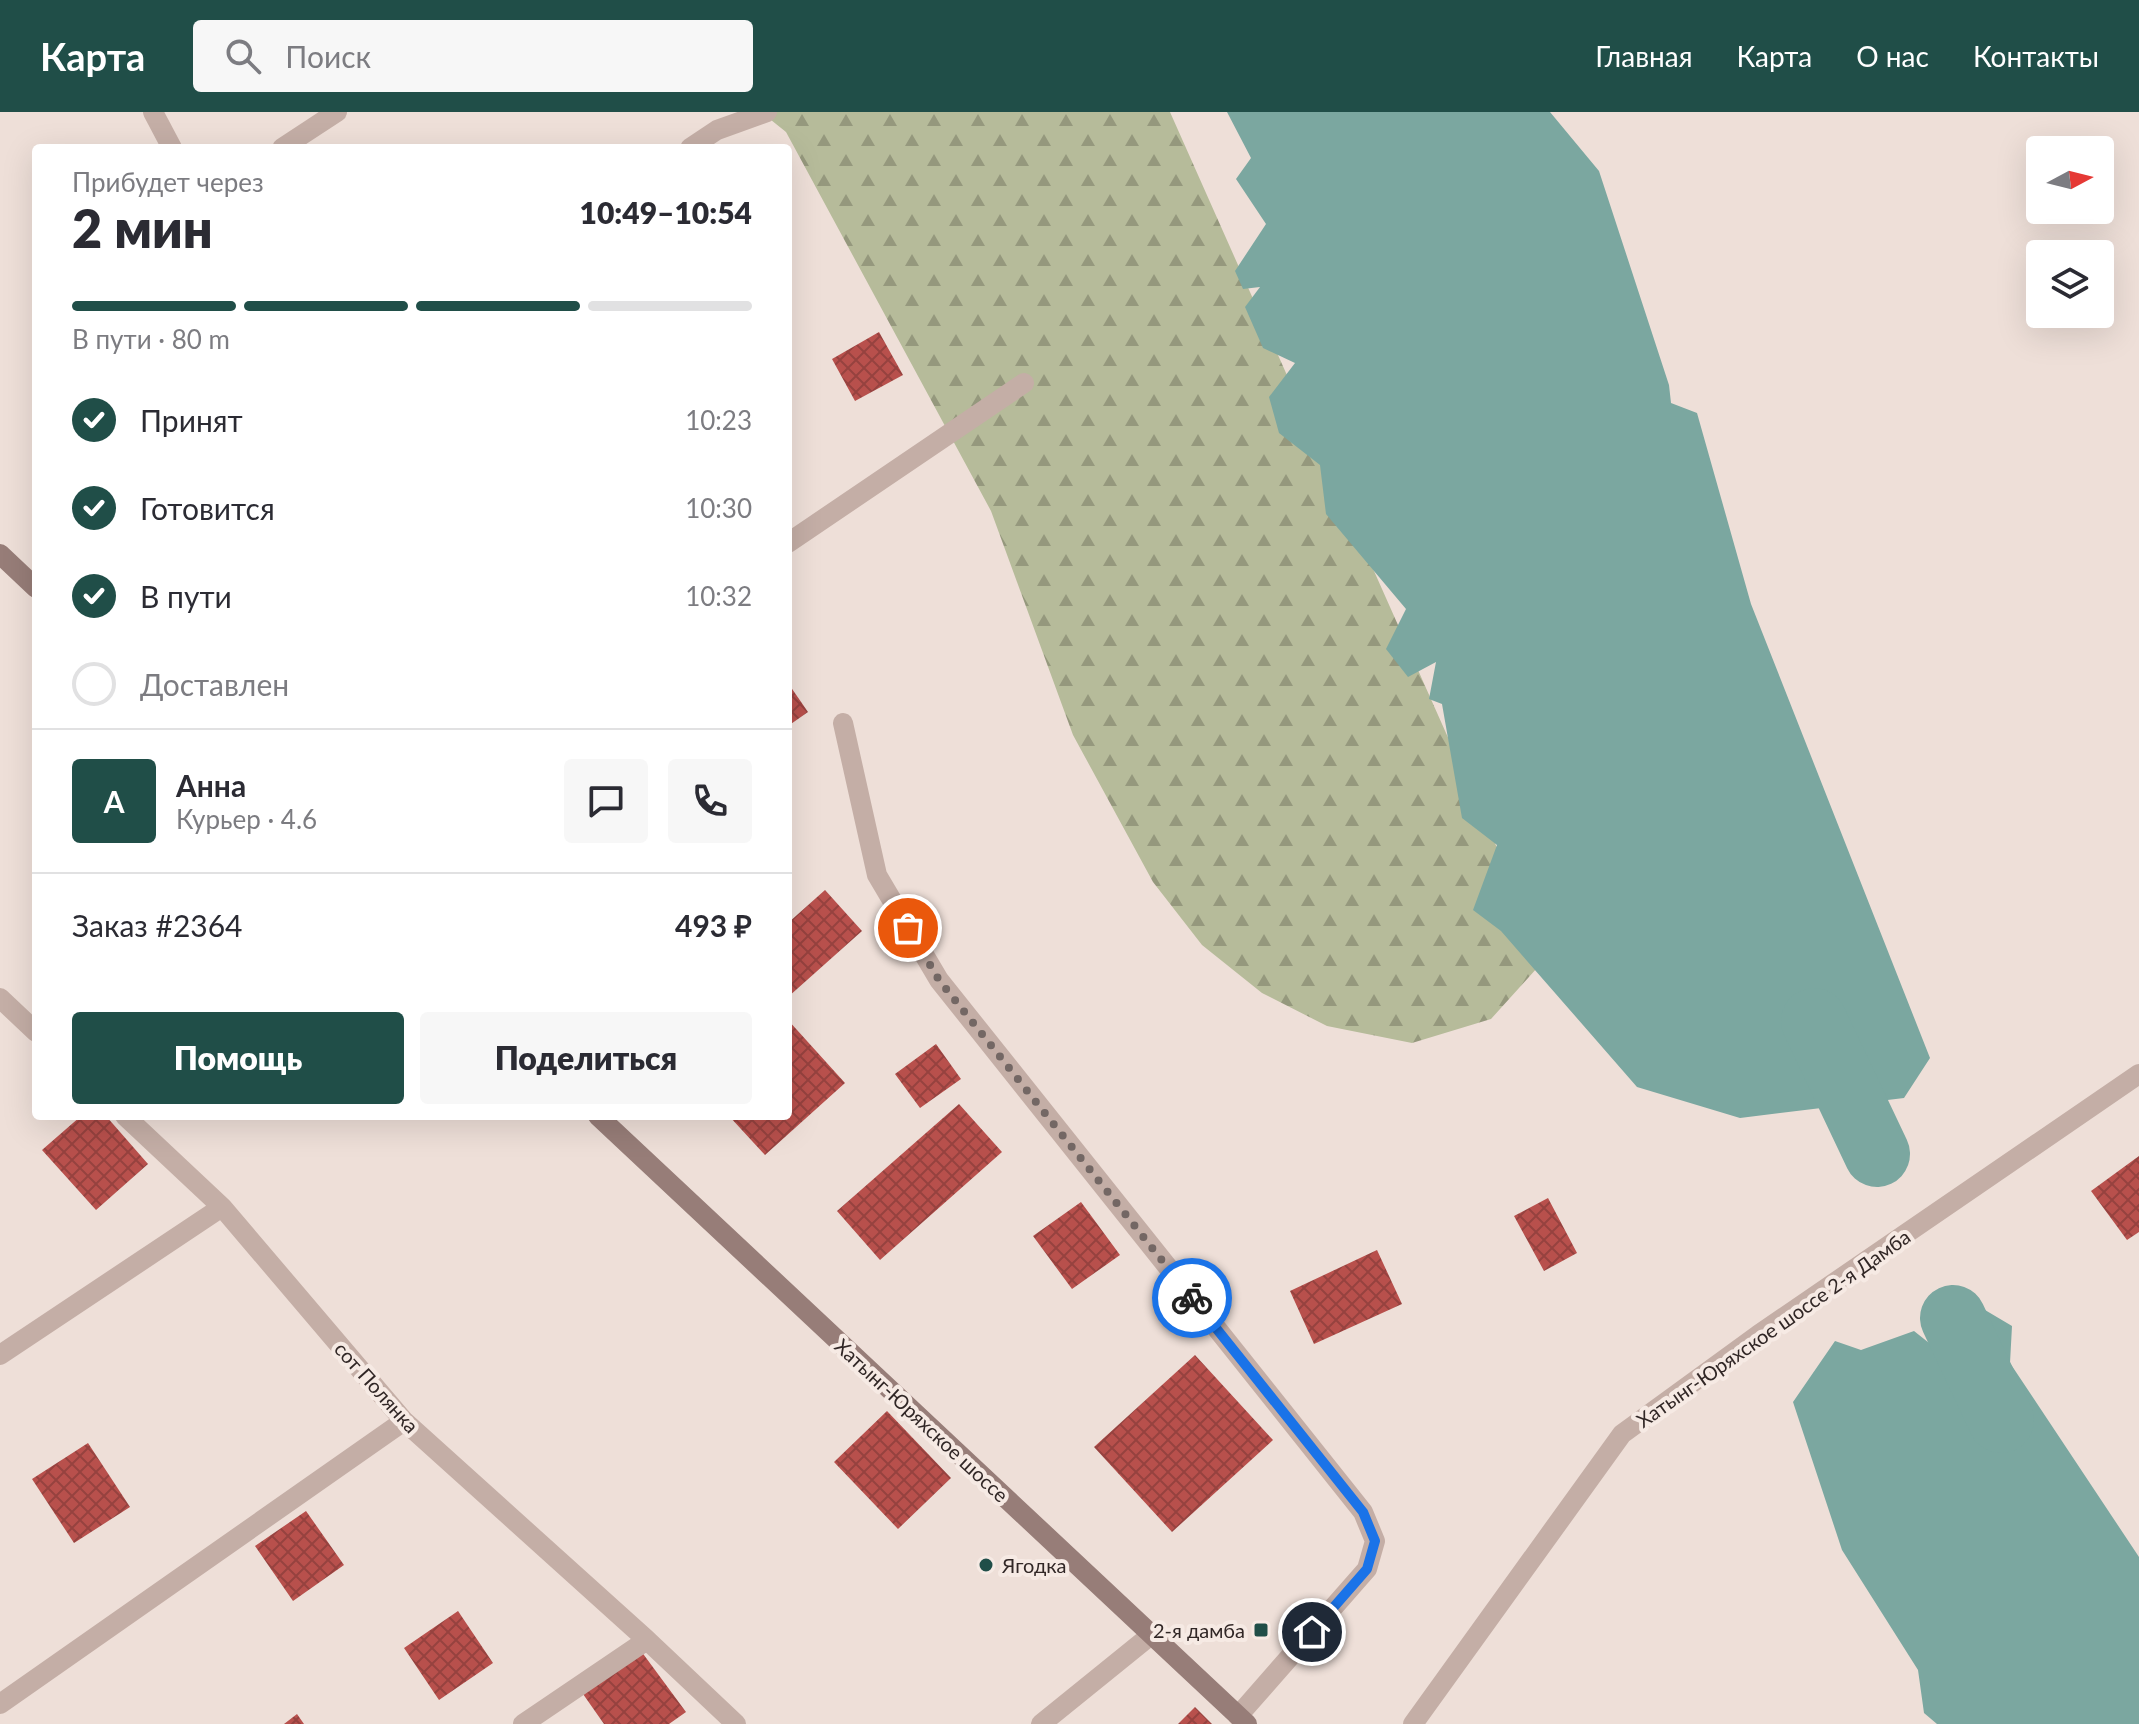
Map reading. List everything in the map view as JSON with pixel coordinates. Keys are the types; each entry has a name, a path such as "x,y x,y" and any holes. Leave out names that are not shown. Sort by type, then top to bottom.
{"main road":[{"path":"0,554 32,584"},
{"name":"Хатынг-Юряхское шоссе","path":"602,1120 1243,1720"}],"street":[{"path":"153,112 170,144"},
{"path":"288,144 337,112"},
{"path":"696,144 717,130 767,112"},
{"path":"792,540 1024,383"},
{"path":"843,723 877,875 939,980 1363,1512 1375,1541 1367,1569 1243,1720"},
{"path":"1,1000 32,1028"},
{"name":"Хатынг-Юряхское шоссе 2-я Дамба","path":"1413,1724 1622,1434 1758,1335 2139,1074"},
{"name":"сот Полянка","path":"129,1120 222,1207 404,1421 736,1724"},
{"path":"0,1355 222,1207"},
{"path":"0,1704 404,1421"},
{"path":"1041,1724 1151,1635"},
{"path":"523,1724 647,1640"}],"green space":[{"path":"761,112 1170,112 1546,958 1491,1019 1412,1043 1327,1026 1262,993 1202,945 1153,882 1073,735 991,511 786,132"}],"water":[{"path":"1227,112 1550,112 1599,171 1669,385 1671,403 1697,413 1751,604 1930,1058 1904,1098 1740,1118 1637,1087 1501,931 1473,910 1497,845 1462,818 1442,704 1429,699 1436,662 1408,677 1386,649 1406,609 1326,514 1320,465 1279,433 1269,397 1295,363 1263,348 1245,307 1260,287 1243,289 1235,271 1266,224 1236,179 1251,158"},
{"path":"1985,1310 2012,1326 2010,1363 2139,1557 2139,1724 1937,1724 1924,1713 1918,1670 1842,1550 1793,1402 1835,1341 1861,1350 1914,1331 1948,1358"}],"building":[{"path":"879,332 903,375 855,401 832,359"},
{"path":"792,689 808,712 792,723"},
{"path":"825,890 862,931 792,993 792,919"},
{"path":"792,1024 845,1083 765,1155 733,1120 792,1120"},
{"path":"936,1044 961,1079 920,1108 895,1074"},
{"path":"959,1104 1002,1152 880,1260 837,1211"},
{"path":"76,1120 110,1120 148,1164 96,1210 42,1150"},
{"path":"2139,1156 2139,1232 2127,1240 2091,1191"},
{"path":"1548,1198 1577,1253 1544,1271 1514,1216"},
{"path":"1081,1202 1120,1255 1072,1289 1033,1236"},
{"path":"1377,1250 1402,1304 1314,1344 1290,1291"},
{"path":"1195,1355 1273,1440 1172,1532 1094,1447"},
{"path":"887,1411 951,1478 898,1529 834,1462"},
{"path":"88,1443 130,1507 74,1543 32,1479"},
{"path":"306,1511 344,1565 293,1601 255,1546"},
{"path":"458,1611 493,1663 439,1700 404,1648"},
{"path":"641,1651 686,1712 669,1724 604,1724 583,1694"},
{"path":"1195,1707 1212,1724 1178,1724"},
{"path":"297,1714 304,1724 284,1724"}],"waterway":[{"path":"1814,1021 1877,1154"},
{"path":"1953,1318 2001,1420"}],"way so far":[{"path":"908,928 939,980 1192,1298"}],"place":[{"name":"Ягодка","path":"986,1565"},
{"name":"2-я дамба","path":"1261,1630"}],"route":[{"path":"1192,1298 1363,1512 1375,1541 1367,1569 1312,1632"}]}
